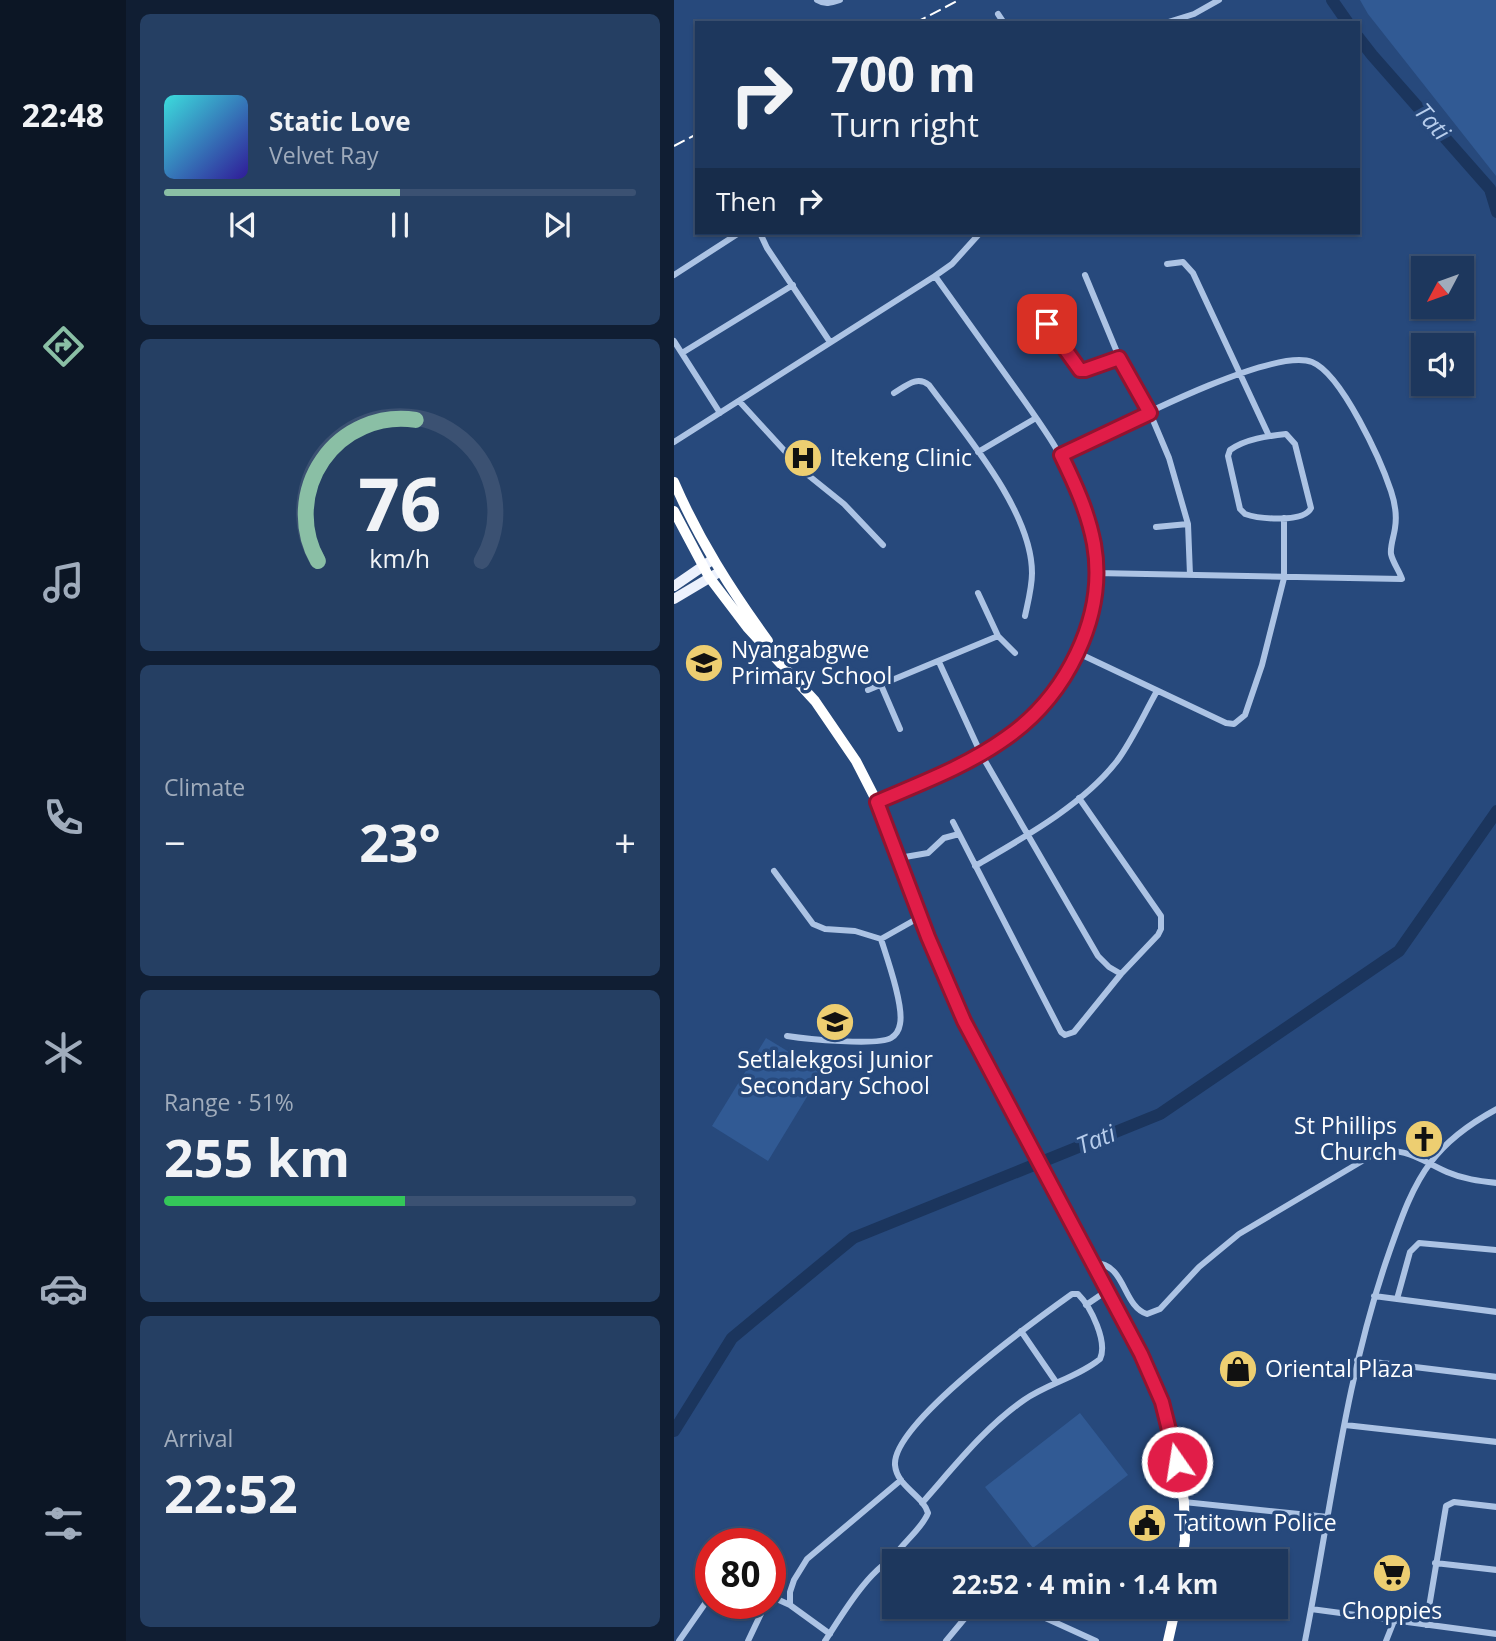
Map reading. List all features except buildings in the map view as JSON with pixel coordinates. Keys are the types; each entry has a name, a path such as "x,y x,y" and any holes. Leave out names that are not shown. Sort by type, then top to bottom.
{"highway":[{"path":"674,482 707,564 709,577 747,627 815,701 842,739 877,802 920,917 964,1021 1141,1354 1162,1402 1175,1448 1184,1502 1184,1549"},
{"path":"674,512 707,564 720,572 786,667"},
{"path":"1168,1641 1173,1619"}],"main road":[{"path":"674,586 707,564"},
{"path":"674,599 720,572"}],"street":[{"path":"817,0 831,3 840,0"},
{"path":"1171,21 1194,14 1219,0"},
{"path":"998,14 1003,21"},
{"path":"1194,14 1197,21"},
{"path":"674,275 736,235"},
{"path":"761,235 830,342"},
{"path":"674,442 935,276 952,264 978,235"},
{"path":"1167,264 1183,262 1188,265 1269,436"},
{"path":"1085,275 1119,358 1150,413 1169,458 1188,524 1190,575"},
{"path":"877,802 981,754 1017,730 1044,705 1078,653 1088,621 1096,573 1094,547 1083,501 1061,455 935,276"},
{"path":"682,354 792,285"},
{"path":"1031,302 1078,369 1085,370 1119,358"},
{"path":"674,341 720,413"},
{"path":"1061,455 1239,372 1283,360 1301,359 1312,362 1327,372 1349,402 1384,471 1395,507 1396,521 1391,553 1402,579 1096,573"},
{"path":"894,393 918,379 924,380 1007,496 1026,539 1032,574 1025,616"},
{"path":"739,401 803,471 844,504 883,545"},
{"path":"978,452 1036,418"},
{"path":"1286,434 1292,438 1310,508 1304,517 1284,519 1251,516 1240,509 1228,456 1230,450 1269,436 1286,434"},
{"path":"1078,653 1226,723 1234,724 1245,715 1263,665 1284,578 1284,519"},
{"path":"1156,527 1188,524"},
{"path":"978,593 998,636 1015,653"},
{"path":"868,690 998,636"},
{"path":"939,662 981,754 1098,956 1121,974"},
{"path":"881,685 900,729"},
{"path":"975,866 1028,835 1079,798 1118,759 1157,691"},
{"path":"952,822 1061,1032 1065,1035 1074,1032 1121,974 1158,935 1162,922 1161,916 1079,798"},
{"path":"899,858 928,853 944,838 959,834"},
{"path":"774,871 813,924 825,929 855,931 881,939 920,917"},
{"path":"787,1036 826,1041 886,1040 895,1035 901,1023 900,1009 881,939"},
{"path":"1305,1641 1357,1360 1374,1296 1404,1212 1429,1163 1456,1135 1496,1109"},
{"path":"1093,1263 1108,1264 1137,1307 1142,1312 1154,1313 1224,1245 1363,1159 1384,1151 1405,1152 1458,1176 1496,1183"},
{"path":"1397,1299 1410,1252 1419,1242 1496,1250"},
{"path":"1086,1305 1108,1290"},
{"path":"899,1549 928,1513 901,1480 895,1465 896,1458 913,1430 943,1394 1021,1331 1072,1294 1078,1294 1086,1305 1099,1335 1102,1354 1095,1363 1027,1398 981,1436 922,1503"},
{"path":"1374,1296 1496,1312"},
{"path":"1021,1331 1056,1382"},
{"path":"1357,1360 1496,1377"},
{"path":"1345,1425 1496,1443"},
{"path":"791,1605 790,1592 794,1580 807,1559 901,1480"},
{"path":"1184,1502 1328,1517"},
{"path":"1426,1625 1446,1506 1454,1502 1496,1507"},
{"path":"1435,1563 1496,1570"},
{"path":"825,1641 867,1581 882,1568"},
{"path":"786,1603 830,1634"},
{"path":"1311,1609 1496,1634"},
{"path":"679,1641 695,1618"},
{"path":"748,1641 758,1619"},
{"path":"946,1641 965,1619"},
{"path":"1047,1619 1096,1641"},
{"path":"1386,1641 1394,1620"},
{"path":"1073,1641 1077,1633"}],"shaded area":[{"path":"1360,0 1496,0 1496,176 1368,14"},
{"path":"766,1038 822,1072 768,1161 712,1126"},
{"path":"1080,1413 1128,1475 1033,1548 985,1487"}],"waterway":[{"name":"Tati","path":"1332,0 1347,21"},
{"name":"Tati","path":"1360,40 1490,189 1497,212"},
{"name":"Tati","path":"674,1431 732,1338 853,1238 1160,1114 1399,951 1497,811"}],"railway":[{"path":"919,21 959,0"},
{"path":"674,146 695,135"}],"place":[{"name":"Itekeng Clinic","path":"803,458"},
{"name":"Nyangabgwe Primary School","path":"704,663"},
{"name":"Setlalekgosi Junior Secondary School","path":"835,1022"},
{"name":"St Phillips Church","path":"1424,1139"},
{"name":"Oriental Plaza","path":"1238,1369"},
{"name":"Tatitown Police","path":"1147,1523"},
{"name":"Choppies","path":"1392,1573"}],"route":[{"path":"1047,324 1080,370 1119,358 1150,413 1061,455 1083,501 1094,547 1095,589 1078,653 1044,705 1005,739 981,754 877,802 928,937 964,1021 1101,1276 1154,1382 1168,1421 1177,1462"}]}
